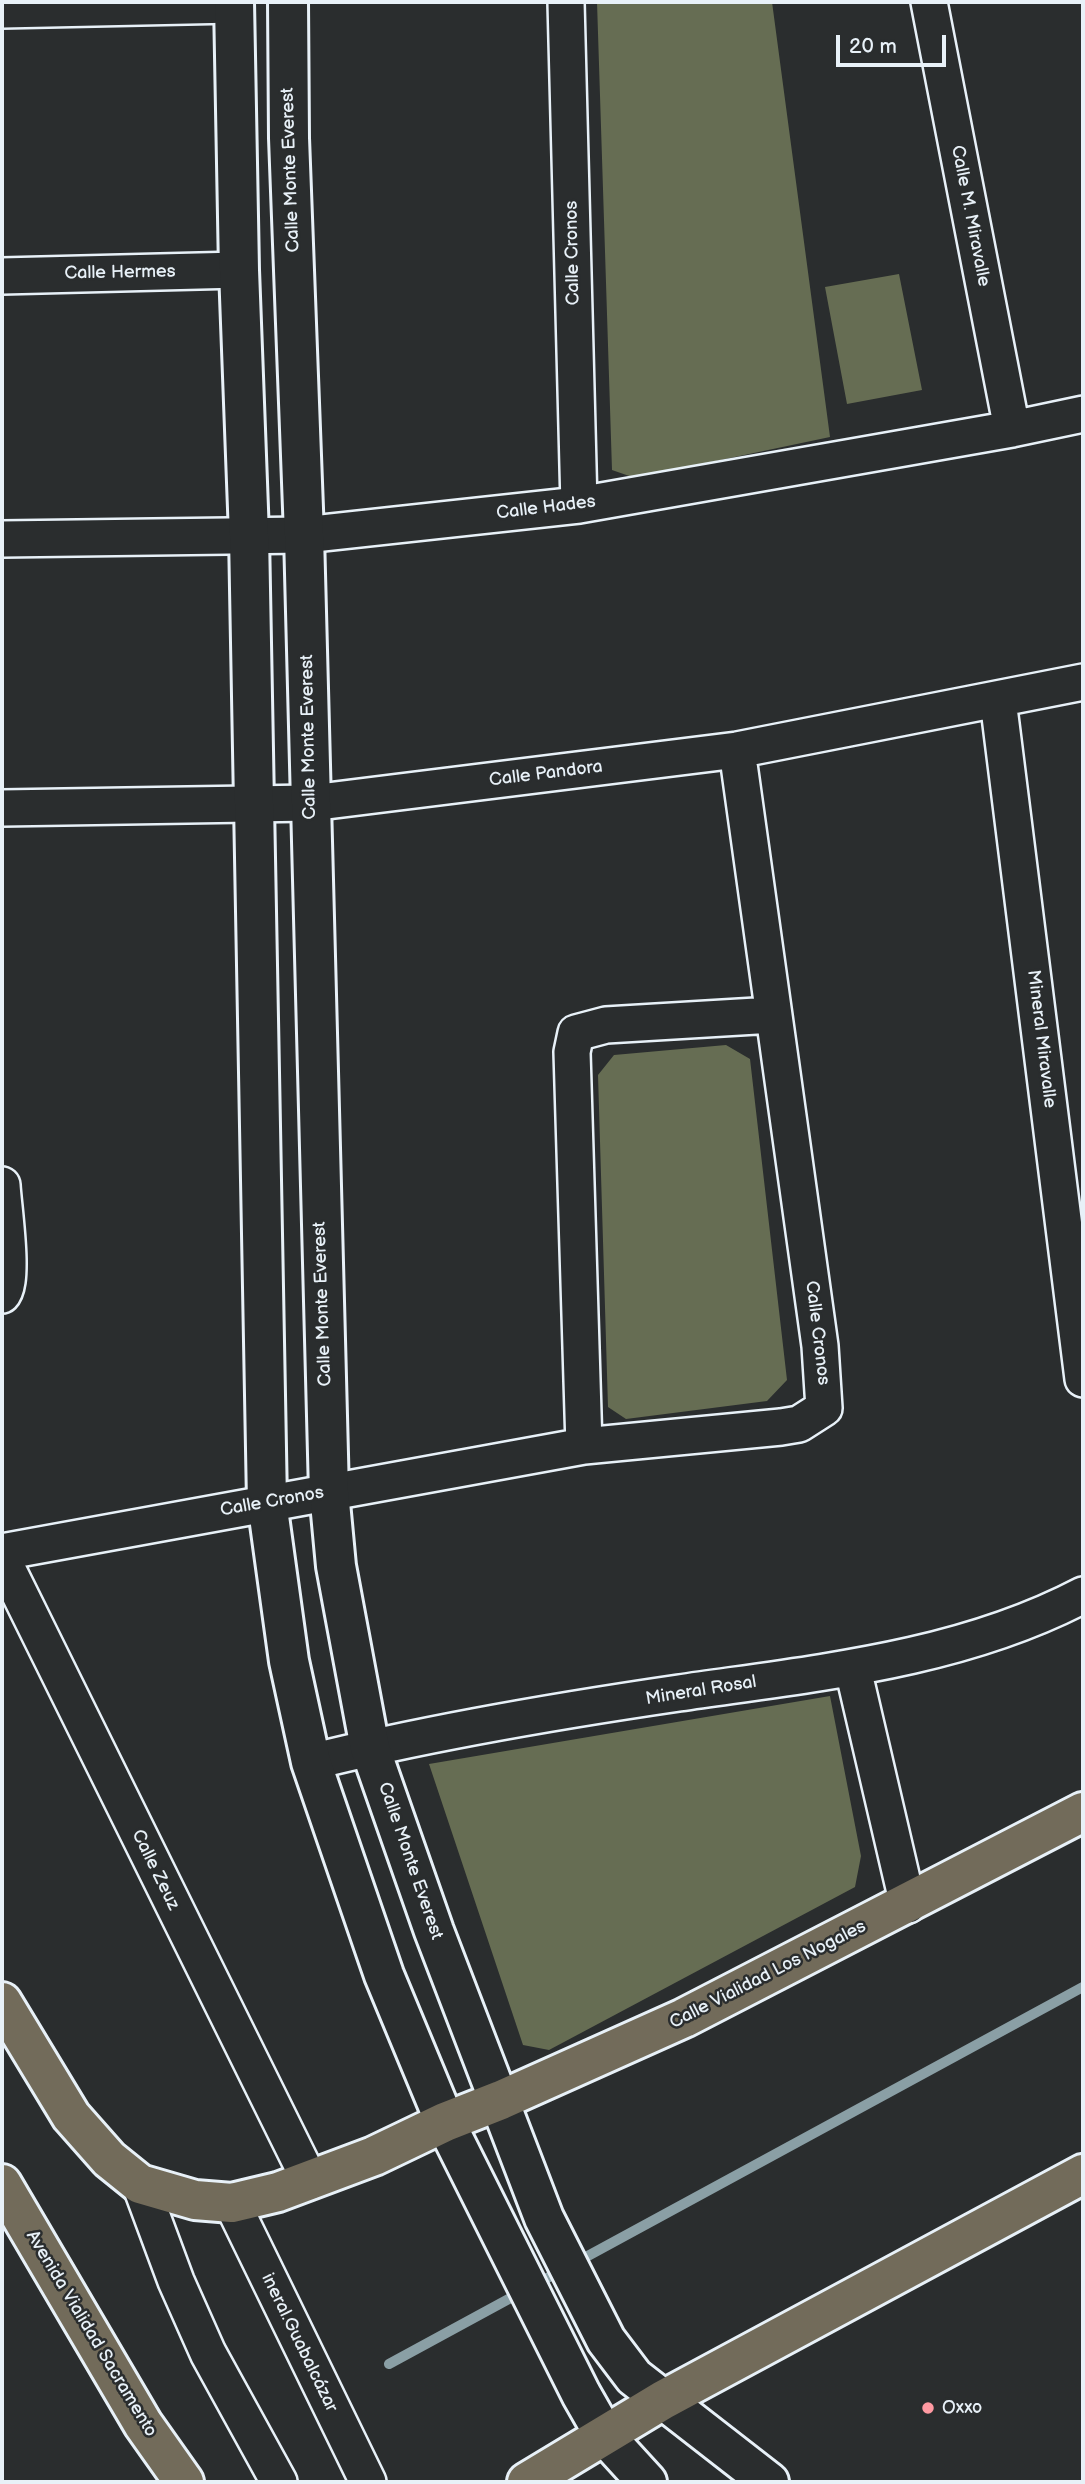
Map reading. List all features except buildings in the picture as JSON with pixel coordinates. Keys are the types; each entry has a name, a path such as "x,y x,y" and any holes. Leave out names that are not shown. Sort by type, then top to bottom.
{"highway":[{"name":"Calle Vialidad Los Nogales","path":"444,2122 501,2100 684,2018 908,1905 1083,1812"},
{"path":"2,2002 71,2116 109,2159 140,2184 195,2200 232,2203 310,2180 374,2156 444,2122"},
{"path":"527,2482 663,2400 1083,2174"},
{"name":"Avenida Vialidad Sacramento","path":"2,2184 143,2424 184,2482"}],"street":[{"name":"Calle Monte Everest","path":"288,2 289,138 304,535 329,1492 336,1566 370,1748 434,1931 544,2218 587,2307 606,2340 635,2376 769,2482"},
{"name":"Calle Cronos","path":"566,2 579,505"},
{"name":"Calle M. Miravalle","path":"929,2 1012,429"},
{"path":"2,10 234,3 239,270 249,535 267,1502 289,1661 310,1762 383,1975 444,2122 605,2436 647,2482"},
{"name":"Calle Hermes","path":"2,276 239,270"},
{"name":"Calle Hades","path":"2,539 304,535 579,505 1012,429 1083,414"},
{"name":"Calle Pandora","path":"2,808 311,803 737,750 1083,682"},
{"name":"Mineral Miravalle","path":"998,700 1083,1379"},
{"name":"Calle Cronos","path":"2,1552 584,1446 799,1424 824,1408 820,1346 737,750"},
{"path":"584,1446 572,1052 576,1033 606,1025 773,1015"},
{"path":"2,1185 8,1271 6,1288 2,1295"},
{"name":"Calle Zeuz","path":"2,1558 310,2180"},
{"name":"Mineral Rosal","path":"310,1762 370,1748 677,1694 853,1670 953,1645 1060,1607 1083,1595"},
{"path":"853,1670 908,1905"},
{"path":"140,2184 176,2281 208,2353 279,2482"},
{"name":"ineral.Guabalcázar","path":"232,2203 368,2482"}],"green space":[{"path":"597,2 772,2 830,437 635,478 612,470"},
{"path":"899,274 922,390 847,404 825,287"},
{"path":"726,1045 750,1059 787,1380 767,1401 626,1419 608,1407 598,1075 614,1055"},
{"path":"830,1696 861,1856 855,1887 549,2050 523,2045 429,1764"}],"waterway":[{"path":"389,2364 1083,1987"}],"place":[{"name":"Oxxo","path":"928,2408"}]}
